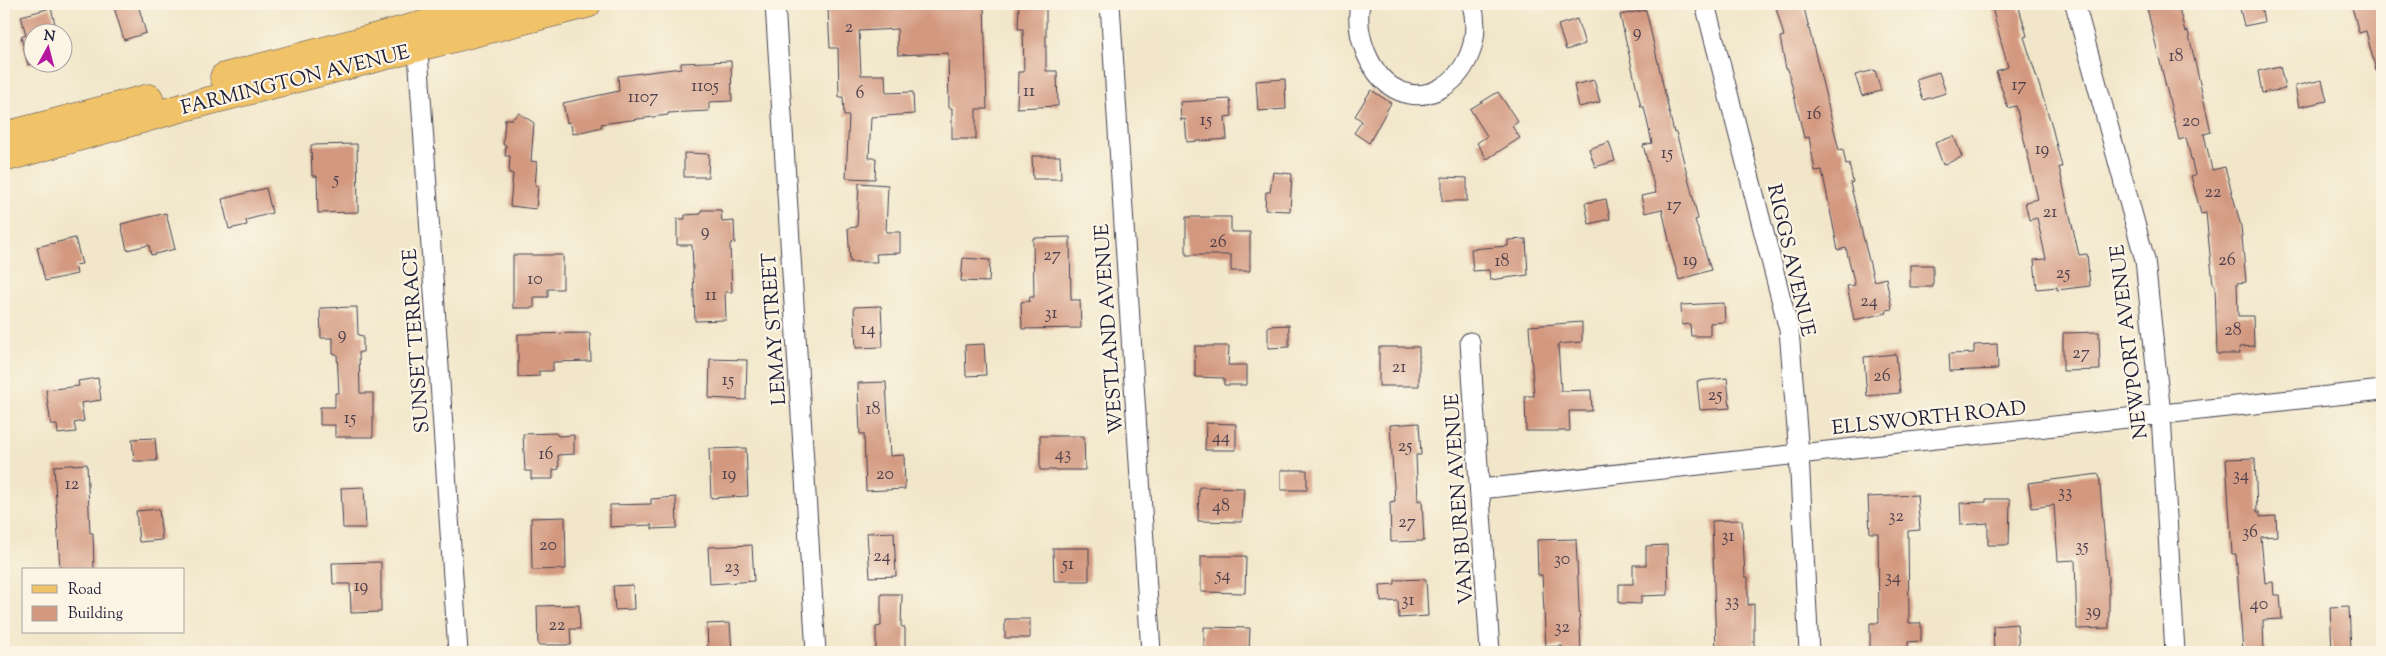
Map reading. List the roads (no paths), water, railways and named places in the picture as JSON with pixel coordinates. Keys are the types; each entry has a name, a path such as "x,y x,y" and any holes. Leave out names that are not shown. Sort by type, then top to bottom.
{"main road":[{"name":"FARMINGTON AVENUE","path":"4,158 181,108 417,37 461,18 503,4"},
{"name":"FARMINGTON AVENUE","path":"461,18 587,4"},
{"name":"FARMINGTON AVENUE","path":"4,136 417,37"}],"street":[{"name":"LEMAY STREET","path":"775,4 816,652"},
{"name":"WESTLAND AVENUE","path":"1110,4 1152,652"},
{"path":"1360,4 1360,35 1370,62 1377,72 1394,88 1402,92 1421,94 1436,91 1449,84 1465,65 1475,32 1472,4"},
{"name":"RIGGS AVENUE","path":"1705,4 1789,330 1799,454 1809,652"},
{"name":"NEWPORT AVENUE","path":"2075,4 2145,260 2161,415 2175,652"},
{"name":"SUNSET TERRACE","path":"417,37 458,652"},
{"name":"VAN BUREN AVENUE","path":"1470,342 1481,489 1490,652"},
{"name":"ELLSWORTH ROAD","path":"1481,489 2382,390"}]}
